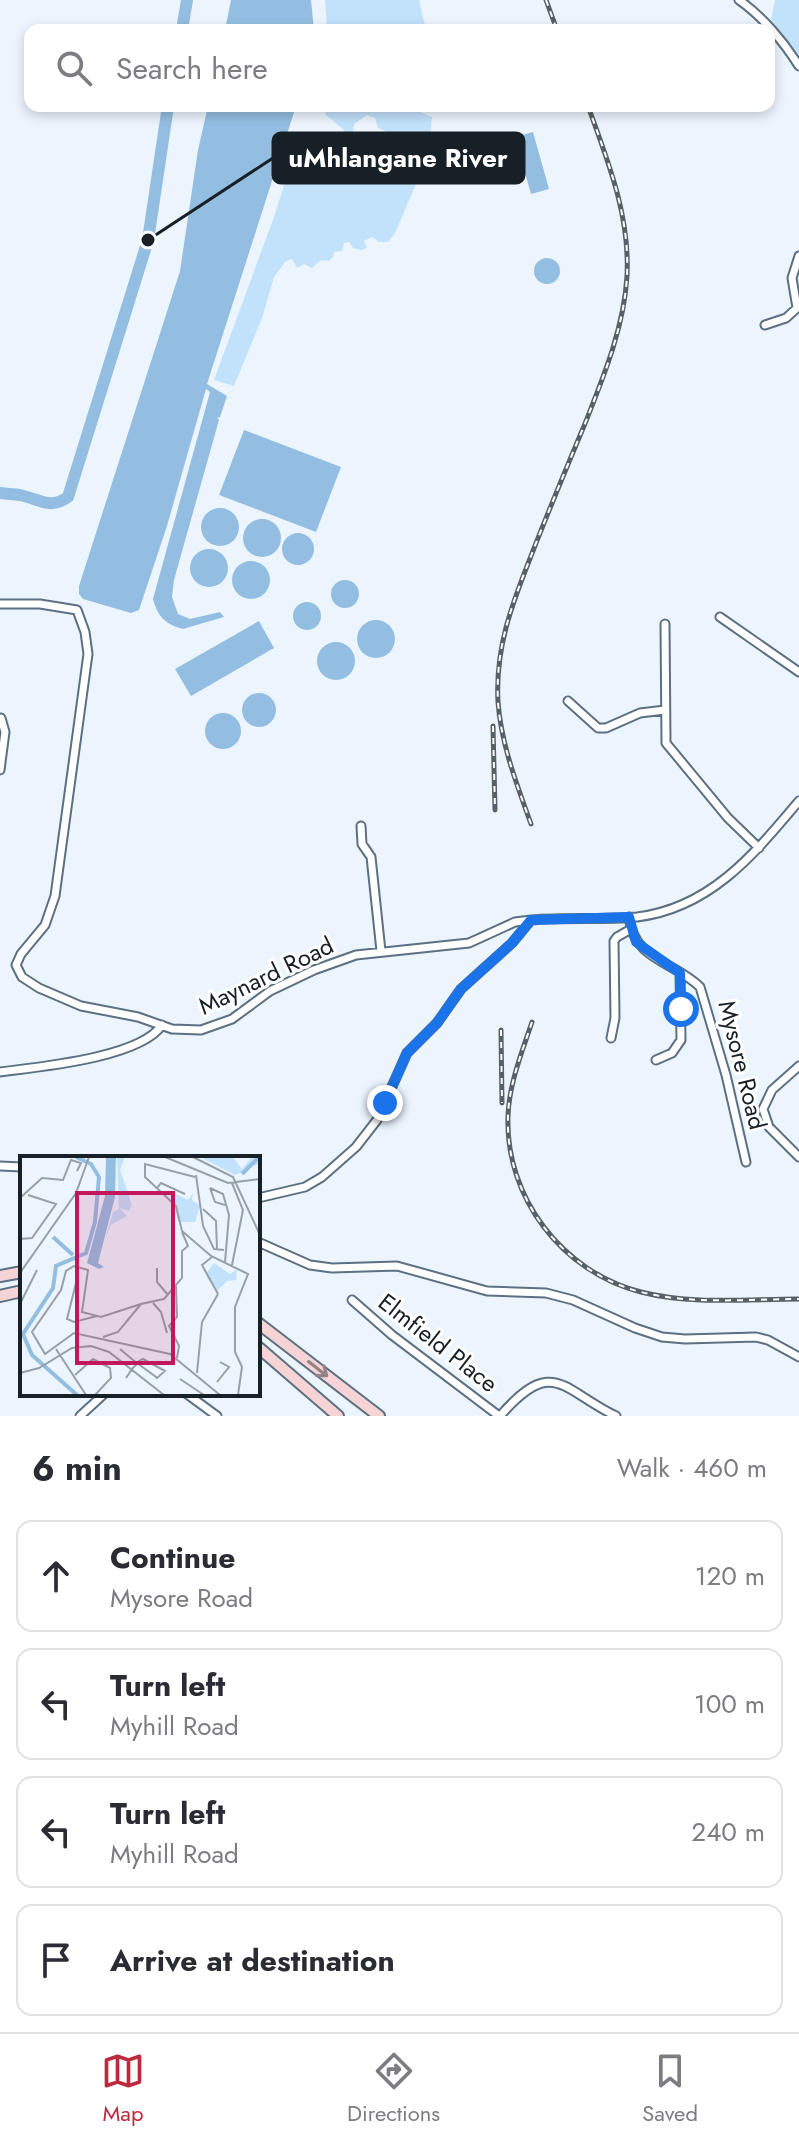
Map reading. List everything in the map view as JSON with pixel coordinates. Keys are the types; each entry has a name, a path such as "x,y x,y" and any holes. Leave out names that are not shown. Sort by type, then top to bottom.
{"main road":[{"path":"0,1276 20,1272"},
{"path":"0,1296 20,1291"},
{"path":"260,1325 379,1416"},
{"path":"260,1349 338,1416"}],"street":[{"path":"739,0 764,24"},
{"path":"775,35 799,66"},
{"path":"765,325 777,322 797,308 792,278 799,256"},
{"name":"Maynard Road","path":"0,604 40,604 77,610 85,632 88,654 58,880 48,919 21,954 17,969 22,977 39,988 81,1006 138,1017 186,1031 219,1026 270,991 314,970 365,953 469,943 515,922 629,917 663,911 700,896 725,881 759,848 799,801"},
{"path":"720,617 799,672"},
{"path":"665,624 665,739 669,748 728,818 759,848"},
{"path":"568,701 598,728 606,728 640,713 665,710"},
{"path":"0,770 5,732 1,718"},
{"path":"361,826 362,844 371,857 381,951"},
{"path":"611,1038 615,1018 614,941 631,929 629,917"},
{"path":"260,1198 305,1187 322,1177 356,1147 377,1120 407,1053 437,1023 461,989 512,943 531,920"},
{"name":"Mysore Road","path":"631,929 640,947 698,984 702,990 746,1162"},
{"path":"656,1060 672,1053 681,1040 680,973"},
{"path":"0,1072 110,1053 149,1037 162,1025"},
{"path":"799,1066 772,1090 763,1109 769,1127 799,1157"},
{"path":"0,1166 20,1167"},
{"path":"260,1243 310,1265 332,1268 397,1266 478,1289 546,1293 573,1300 662,1337 756,1337 799,1357"},
{"name":"Elmfield Place","path":"352,1300 392,1335 500,1416"},
{"path":"500,1416 522,1391 546,1383 561,1383 574,1389 616,1416"},
{"path":"80,1416 102,1396"},
{"path":"190,1396 217,1416"}],"shaded area":[{"path":"231,0 311,0 313,24 226,24"},
{"path":"325,0 419,0 425,24 327,24"},
{"path":"775,0 799,0 799,55 775,24 771,20"},
{"path":"207,112 294,112 207,384 227,396 217,418 219,420 174,580 172,597 178,614 190,619 220,612 224,617 183,629 163,619 153,599 210,392 206,389 167,526 139,610 131,613 83,599 79,586 180,271"},
{"path":"325,112 420,112 432,117 430,136 433,145 412,142 378,128 375,118 367,115 354,124 349,157 352,164 360,171 378,163 414,176 417,182 395,233 388,242 379,242 372,237 364,241 367,248 361,250 353,248 349,242 344,243 342,251 334,252 329,261 321,260 312,268 304,264 297,268 292,259 286,261 274,277 262,318 234,386 214,380 299,143 338,144 343,139 344,130"},
{"path":"533,132 549,189 531,194 515,137"},
{"path":"547,258 556,262 560,271 556,280 547,284 538,280 534,271 538,262"},
{"path":"244,430 341,467 316,532 219,495"},
{"path":"220,508 233,514 239,527 233,540 220,546 207,540 201,527 207,514"},
{"path":"262,519 275,525 281,538 275,551 262,557 249,551 243,538 249,525"},
{"path":"298,533 309,538 314,549 309,560 298,565 287,560 282,549 287,538"},
{"path":"209,549 222,555 228,568 222,581 209,587 196,581 190,568 196,555"},
{"path":"251,561 264,567 270,580 264,593 251,599 238,593 232,580 238,567"},
{"path":"345,580 355,584 359,594 355,604 345,608 335,604 331,594 335,584"},
{"path":"307,602 317,606 321,616 317,626 307,630 297,626 293,616 297,606"},
{"path":"376,620 389,626 395,639 389,652 376,658 363,652 357,639 363,626"},
{"path":"259,621 274,648 191,696 175,669"},
{"path":"336,642 349,648 355,661 349,674 336,680 323,674 317,661 323,648"},
{"path":"259,693 271,698 276,710 271,722 259,727 247,722 242,710 247,698"},
{"path":"223,713 235,719 241,731 235,743 223,749 211,743 205,731 211,719"}],"waterway":[{"path":"183,24 187,0"},
{"path":"0,493 50,503 68,497 148,240 167,112"}],"railway":[{"path":"546,0 555,24"},
{"path":"531,824 502,733 498,702 502,645 524,574 612,352 622,315 627,276 621,210 590,112"},
{"path":"493,726 495,810"},
{"path":"532,1022 511,1092 508,1116 510,1146 516,1175 528,1202 563,1249 612,1282 641,1292 700,1300 799,1299"},
{"path":"501,1030 502,1103"}],"place":[{"name":"uMhlangane River","path":"148,240"}],"route":[{"path":"385,1103 407,1053 437,1023 461,989 495,960 531,920 629,917 636,942 646,952 680,973 681,1009"}]}
